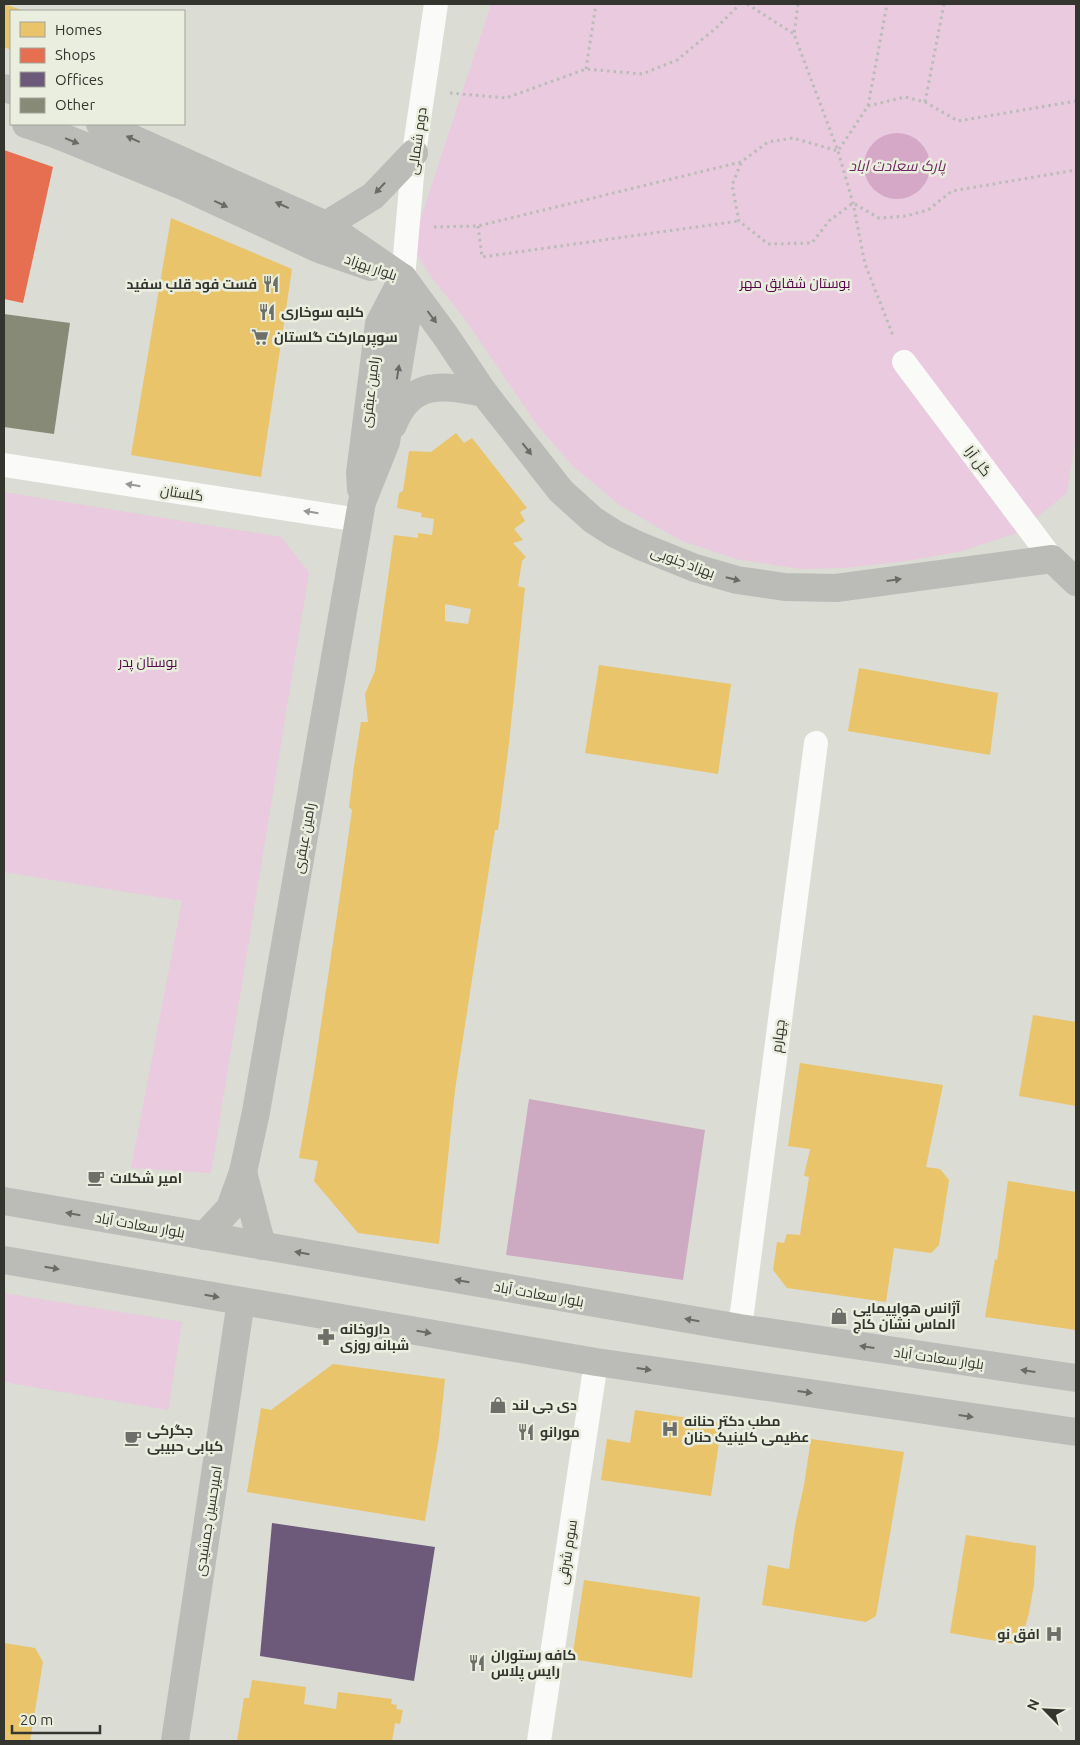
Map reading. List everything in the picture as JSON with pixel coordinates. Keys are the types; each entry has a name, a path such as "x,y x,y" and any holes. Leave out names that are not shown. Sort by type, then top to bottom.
{"street":[{"name":"دوم شمالی","path":"403,278 414,153 436,4"},
{"name":"بلوار بهزاد","path":"29,125 183,186 319,250 403,278"},
{"name":"بلوار بهزاد","path":"102,125 326,225 403,278"},
{"path":"326,225 373,196 414,153"},
{"name":"بهزاد جنوبی","path":"403,278 446,335 484,393 544,472 576,507 615,534 640,546 695,568 737,580 785,587 836,588 1052,559"},
{"name":"رامین عبقری","path":"204,1236 230,1208 243,1172 259,1093 361,511 386,442 406,322 403,278"},
{"name":"رامین عبقری","path":"361,511 360,473 379,324 403,278"},
{"name":"گل آرا","path":"904,362 1052,559"},
{"path":"386,442 399,411 410,397 428,389 446,386 484,393"},
{"name":"گلستان","path":"4,465 361,511"},
{"path":"1052,559 1076,582"},
{"name":"چهارم","path":"740,1328 816,743"},
{"name":"رامین عبقری","path":"243,1172 262,1246"},
{"name":"بلوار سعادت آباد","path":"4,1201 740,1328 1076,1378"},
{"path":"4,1260 596,1362 1076,1432"},
{"name":"امیرحسین جمشیدی","path":"175,1741 241,1301"},
{"name":"سوم شرقی","path":"539,1741 596,1362"}],"path":[{"path":"586,69 596,4"},
{"path":"424,91 506,98 586,69 642,74 677,60 716,28 740,4"},
{"path":"747,4 794,34"},
{"path":"798,4 794,34 838,151 853,203 865,264 904,362"},
{"path":"838,151 868,106 887,4"},
{"path":"925,102 944,4"},
{"path":"868,106 905,97 925,102 958,121 1076,101"},
{"path":"407,228 478,226 741,162 768,142 793,138 838,151"},
{"path":"741,162 732,185 739,221 768,244 812,243 829,221 853,203"},
{"path":"853,203 880,218 906,216 928,210 952,191 1076,170"},
{"path":"478,226 482,257 739,221"}],"green space":[{"name":"بوستان شقایق مهر","path":"491,4 1076,4 1076,436 1067,493 1017,533 958,552 906,561 844,568 800,569 736,559 680,540 621,506 573,466 537,425 465,319 432,278 414,250 413,242"},
{"name":"بوستان پدر","path":"4,492 281,537 309,572 211,1173 131,1168 182,901 4,872"},
{"path":"4,1293 182,1322 168,1410 4,1382"}],"shaded area":[{"path":"529,1099 705,1130 683,1280 506,1255"}],"water":[{"name":"پارک سعادت اباد","path":"897,133 909,136 920,143 927,154 930,166 927,178 920,189 909,196 897,199 885,196 874,189 867,178 864,166 867,154 874,143 885,136"}],"building: Homes":[{"path":"4,4 22,10 10,10 10,50 4,47"},
{"path":"171,218 292,269 261,477 131,455"},
{"path":"456,433 464,443 472,438 527,508 520,512 525,521 514,529 523,540 513,543 526,557 522,561 518,586 525,588 509,743 498,830 495,830 455,1090 439,1244 358,1233 314,1181 318,1161 299,1158 314,1072 352,810 349,807 354,766 361,722 368,722 365,694 375,671 394,535 418,538 418,533 432,535 434,519 421,517 422,513 397,508 399,493 403,491 409,451 431,452","holes":["445,604 471,609 468,624 445,621"]},
{"path":"599,665 731,684 718,774 585,753"},
{"path":"859,668 998,693 990,755 848,731"},
{"path":"1033,1015 1076,1022 1076,1106 1019,1096"},
{"path":"800,1063 943,1085 926,1167 940,1169 949,1180 939,1245 931,1253 894,1248 886,1302 787,1288 773,1270 777,1242 784,1243 787,1234 800,1235 809,1177 804,1176 810,1149 788,1146"},
{"path":"1008,1181 1076,1192 1076,1330 985,1317 995,1259 997,1260"},
{"path":"333,1364 445,1379 439,1437 425,1521 247,1492 261,1408 271,1410"},
{"path":"635,1410 722,1423 711,1496 601,1480 607,1439 630,1443"},
{"path":"811,1439 904,1452 876,1616 866,1622 762,1605 768,1565 789,1569"},
{"path":"966,1535 1036,1546 1034,1584 1029,1613 1020,1645 950,1633"},
{"path":"584,1580 700,1597 692,1678 572,1659"},
{"path":"4,1643 35,1648 43,1662 30,1741 4,1741"},
{"path":"252,1680 306,1687 304,1704 336,1709 338,1692 392,1699 391,1704 397,1705 396,1709 403,1710 400,1724 395,1723 392,1741 237,1741 244,1698 249,1698"}],"building: Shops":[{"path":"4,150 53,167 23,303 4,299"}],"building: Offices":[{"path":"272,1523 435,1547 414,1681 260,1656"}],"building: Other":[{"path":"4,314 70,323 54,434 4,427"}],"place":[{"name":"فست فود قلب سفید","path":"271,284"},
{"name":"کلبه سوخاری","path":"267,312"},
{"name":"سوپرمارکت گلستان","path":"260,337"},
{"name":"امیر شکلات","path":"96,1178"},
{"name":"آژانس هواپیمایی الماس نشان کاج","path":"839,1316"},
{"name":"داروخانه شبانه روزی","path":"326,1337"},
{"name":"دی جی لند","path":"498,1405"},
{"name":"مطب دکتر حنانه عظیمی کلینیک حنان","path":"670,1429"},
{"name":"مورانو","path":"526,1432"},
{"name":"جگرکی کبابی حبیبی","path":"133,1438"},
{"name":"افق نو","path":"1054,1634"},
{"name":"کافه رستوران رایس پلاس","path":"477,1663"}]}
